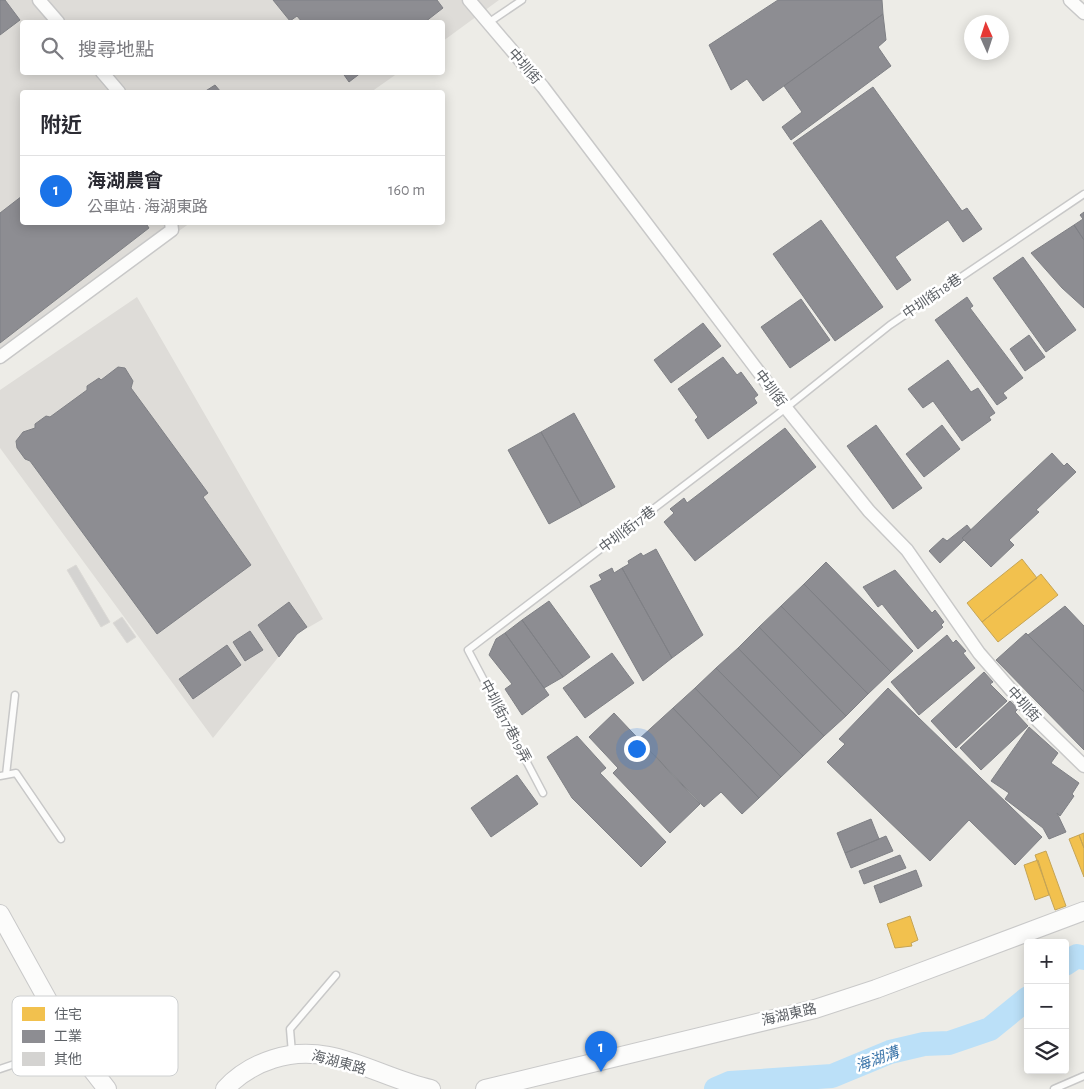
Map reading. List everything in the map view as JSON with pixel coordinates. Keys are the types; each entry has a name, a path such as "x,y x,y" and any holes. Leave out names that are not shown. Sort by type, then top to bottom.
{"street":[{"path":"39,0 56,20"},
{"name":"中圳街","path":"470,0 543,87 786,408 869,511 907,550 979,653 1039,722 1084,766"},
{"path":"1070,0 1084,13"},
{"path":"105,75 118,90"},
{"path":"0,357 172,230 171,225"},
{"name":"海湖東路","path":"485,1089 815,1009 876,989 1084,911"},
{"path":"0,914 45,996"},
{"name":"海湖東路","path":"225,1089 236,1077 264,1062 292,1053 316,1052 359,1065 408,1084 430,1089"},
{"path":"97,1076 107,1089"}],"lane":[{"path":"488,23 522,0"},
{"name":"中圳街18巷","path":"786,408 890,325 1084,194"},
{"name":"中圳街17巷","path":"468,650 786,408"},
{"name":"中圳街17巷19弄","path":"468,650 543,793"},
{"path":"15,695 3,776 16,773 61,839"},
{"path":"292,1053 290,1029 336,976"},
{"path":"0,1069 12,1065"},
{"path":"1054,1089 1084,1076"}],"shaded area":[{"path":"0,0 499,0 445,40 445,20 20,20 20,75 395,75 374,90 20,90 20,225 187,225 0,359"},
{"path":"137,297 323,619 297,634 213,738 0,448 0,390"}],"building: 住宅":[{"path":"1022,559 1037,578 982,622 967,603"},
{"path":"1041,574 1058,595 998,642 982,622"},
{"path":"1084,833 1084,848 1079,835"},
{"path":"1079,835 1084,848 1084,877 1069,839"},
{"path":"1046,851 1066,906 1055,910 1035,855"},
{"path":"1038,860 1049,895 1035,900 1024,865"},
{"path":"910,916 918,940 911,943 912,946 895,948 887,924"}],"building: 工業":[{"path":"0,0 5,0 20,20 0,35"},
{"path":"273,0 437,0 443,8 428,20 300,20 297,16 289,20"},
{"path":"778,0 882,0 883,14 763,101 747,79 731,90 709,45"},
{"path":"883,14 886,40 878,47 891,66 791,140 782,127 802,112 784,86"},
{"path":"344,75 358,75 349,82"},
{"path":"215,85 219,90 207,90"},
{"path":"873,87 962,211 967,208 982,229 963,242 948,220 895,257 911,280 897,290 793,143"},
{"path":"20,198 20,225 147,225 149,228 0,343 0,213"},
{"path":"1084,212 1084,240 1074,225 1083,219 1080,215"},
{"path":"821,220 883,307 835,341 773,254"},
{"path":"1074,225 1084,240 1084,308 1062,288 1031,253"},
{"path":"1023,257 1076,330 1046,352 993,278"},
{"path":"967,297 973,306 970,308 1023,378 1003,393 1007,398 997,405 935,320"},
{"path":"801,299 830,340 790,368 761,327"},
{"path":"703,323 721,346 671,383 654,360"},
{"path":"1029,335 1045,357 1025,371 1010,349"},
{"path":"723,357 737,375 741,372 758,395 754,398 757,403 708,439 695,420 698,417 678,389"},
{"path":"948,360 971,392 978,388 995,413 989,417 991,420 962,441 933,401 923,408 908,389"},
{"path":"118,367 125,368 133,381 131,388 208,493 203,497 251,565 157,634 30,461 25,459 17,448 16,441 23,432 35,428 35,424 46,416 50,417 87,390 87,386 99,378 101,380"},
{"path":"574,413 615,487 582,506 541,432"},
{"path":"876,425 922,488 893,509 847,446"},
{"path":"942,425 960,449 924,477 906,454"},
{"path":"785,428 816,467 695,561 664,522 674,513 670,509 684,498 687,503"},
{"path":"541,432 582,506 549,524 508,450"},
{"path":"1052,453 1064,466 1067,463 1076,472 1036,510 1039,512 1009,540 1014,545 991,567 962,538"},
{"path":"967,525 971,530 962,538 964,540 940,563 929,551 943,538 947,541"},
{"path":"656,549 703,635 672,658 622,568 629,564 628,561 641,553 643,556"},
{"path":"826,562 913,651 891,672 804,584"},
{"path":"612,568 614,573 622,568 672,658 643,681 590,586 602,580 599,575"},
{"path":"895,570 932,613 935,610 944,622 941,625 943,627 918,649 882,604 878,607 863,587"},
{"path":"804,584 891,672 868,694 781,606"},
{"path":"549,601 590,657 563,677 522,620"},
{"path":"289,602 307,627 297,634 279,657 258,625"},
{"path":"781,606 868,694 846,716 759,627"},
{"path":"1065,606 1084,626 1084,692 1028,635"},
{"path":"522,620 563,677 544,688 505,633"},
{"path":"759,627 846,716 824,736 738,648"},
{"path":"250,631 263,650 245,661 233,642"},
{"path":"505,633 549,695 522,715 505,689 512,684 489,655 496,639"},
{"path":"1026,633 1084,692 1084,750 996,660"},
{"path":"947,635 953,643 956,640 966,651 963,653 975,668 919,715 891,682"},
{"path":"227,645 241,665 193,699 179,679"},
{"path":"738,648 824,736 803,756 716,668"},
{"path":"612,653 634,683 585,718 563,688"},
{"path":"716,668 803,756 781,777 695,688"},
{"path":"984,672 993,682 990,684 1007,701 956,748 931,721"},
{"path":"695,688 781,777 759,798 673,708"},
{"path":"888,688 1042,837 1015,865 969,820 930,861 827,762 845,744 839,739"},
{"path":"1010,701 1018,709 1015,712 1028,726 981,770 960,748"},
{"path":"673,708 759,798 742,814 721,792 704,807 639,739"},
{"path":"614,713 700,804 670,833 613,773 618,768 589,737"},
{"path":"1029,727 1058,753 1051,763 1079,783 1072,794 1074,796 1060,816 1057,813 1066,832 1049,839 1043,828 1005,799 1009,793 991,781"},
{"path":"577,736 606,768 600,773 666,842 641,867 572,798 547,757"},
{"path":"517,775 538,804 491,837 471,808"},
{"path":"871,819 879,839 845,853 837,833"},
{"path":"886,836 893,851 851,868 845,853"},
{"path":"900,855 906,868 864,884 859,871"},
{"path":"916,870 922,886 880,903 874,886"}],"building: 其他":[{"path":"76,565 110,622 101,627 67,570"},
{"path":"122,617 136,637 127,643 113,623"}],"waterway":[{"name":"海湖溝","path":"1069,961 1077,956 1084,958"},
{"name":"海湖溝","path":"716,1089 730,1083 832,1076 890,1052 924,1044 949,1043 990,1029 1024,1001"}],"place":[{"name":"海湖農會","path":"601,1072"}]}
